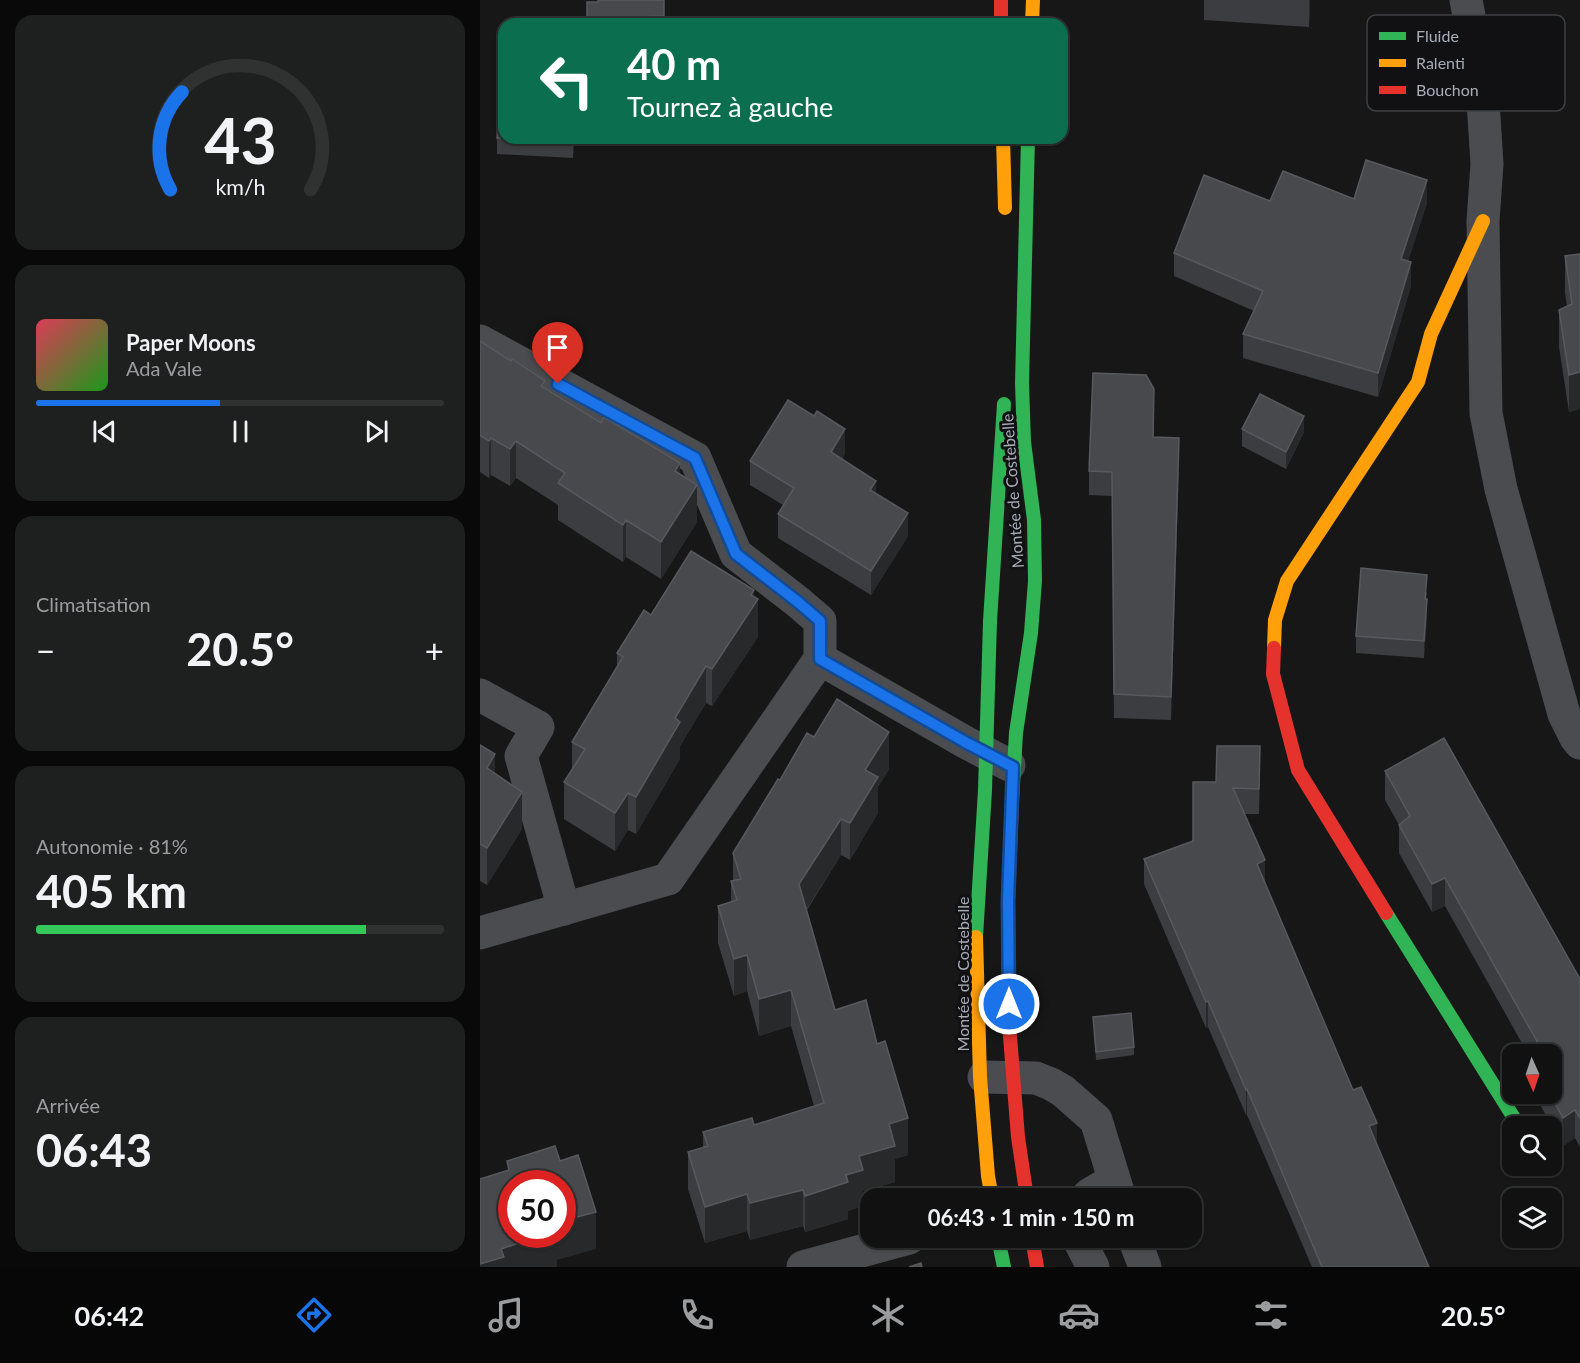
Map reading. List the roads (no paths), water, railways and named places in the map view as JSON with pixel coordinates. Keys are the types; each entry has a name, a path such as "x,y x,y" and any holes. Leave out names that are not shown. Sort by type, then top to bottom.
{"main road":[{"path":"1001,0 1001,18"},
{"path":"1032,18 1033,0"},
{"path":"1003,144 1005,219"},
{"name":"Montée de Costebelle","path":"990,1188 980,1077 976,939 1000,760 1017,732 1031,633 1035,581 1034,520 1024,442 1022,383 1028,144"},
{"path":"1483,221 1431,334 1418,382 1287,581 1275,620 1273,674 1298,770 1348,854 1513,1116"},
{"name":"Montée de Costebelle","path":"1004,394 990,621 1008,901 1009,1024 1018,1137 1026,1188"},
{"path":"1000,1248 1004,1267"},
{"path":"1034,1248 1037,1267"}],"street":[{"path":"1466,0 1469,15"},
{"path":"1484,111 1487,164 1483,221 1486,413 1501,489 1564,714 1580,742"},
{"path":"480,341 695,458 736,554 820,621 820,659 668,879 480,933"},
{"path":"820,659 1000,760"},
{"path":"480,695 538,727 521,756 564,909"},
{"path":"980,1077 1036,1078 1063,1091 1096,1120 1116,1188"},
{"path":"804,1267 873,1248"},
{"path":"1083,1248 1093,1267"},
{"path":"1138,1248 1145,1267"}]}
